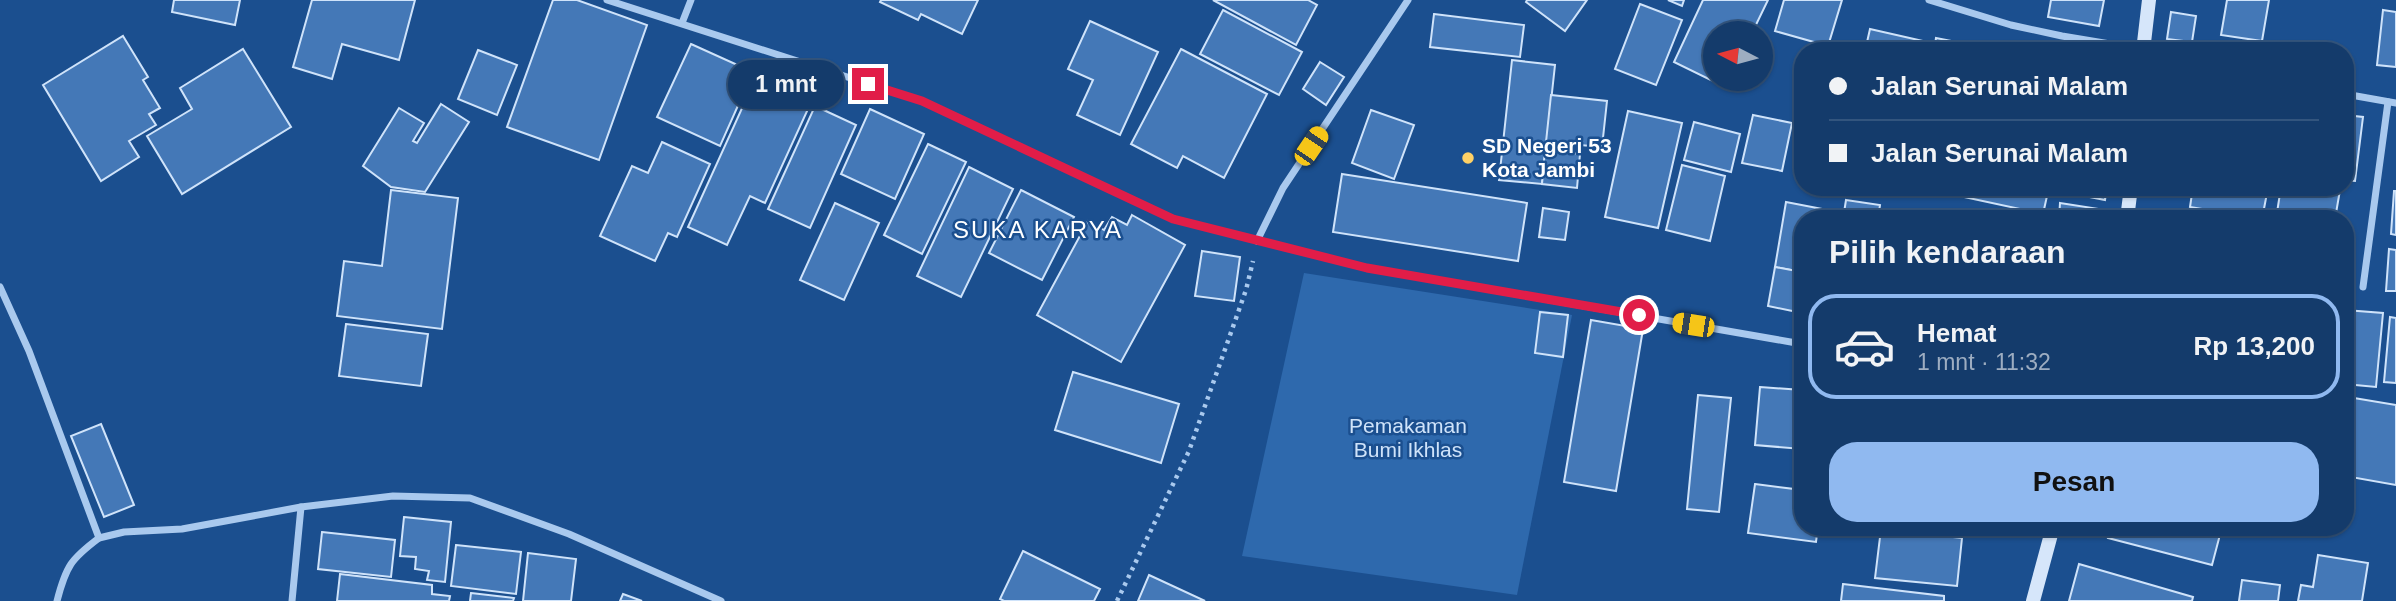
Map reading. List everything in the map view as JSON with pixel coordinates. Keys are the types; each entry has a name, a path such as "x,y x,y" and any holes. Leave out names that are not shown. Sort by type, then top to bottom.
{"street":[{"path":"607,0 922,101 1173,219 1367,268 1794,343"},
{"path":"682,23 691,0"},
{"path":"1257,241 1283,188 1408,0"},
{"path":"1929,0 1953,9 2049,33 2100,42"},
{"path":"2146,42 2149,0"},
{"path":"2354,96 2392,103 2363,287"},
{"path":"0,287 29,351 99,538"},
{"path":"57,601 64,576 75,556 99,538 124,532 182,529 301,507 393,496 470,498 569,534 721,601"},
{"path":"292,601 301,507"},
{"path":"2033,601 2051,536"}],"path":[{"path":"1117,601 1189,451 1247,290 1257,241"}],"green space":[{"name":"Pemakaman Bumi Ikhlas","path":"1304,273 1572,315 1517,595 1242,556"}],"building":[{"path":"174,0 240,0 235,25 172,12"},
{"path":"312,0 415,0 399,60 342,44 332,79 293,67"},
{"path":"553,0 577,0 647,25 599,160 507,127"},
{"path":"978,0 962,34 921,14 918,20 880,2"},
{"path":"1213,0 1308,0 1317,5 1296,45"},
{"path":"1587,0 1565,31 1526,2"},
{"path":"1668,0 1684,0 1682,6"},
{"path":"1703,0 1768,0 1758,21 1703,21 1703,76 1674,62"},
{"path":"1784,0 1842,0 1829,42 1814,42 1775,31"},
{"path":"2051,0 2104,0 2099,26 2048,17"},
{"path":"2227,0 2269,0 2262,41 2221,35"},
{"path":"1640,4 1682,20 1656,85 1615,69"},
{"path":"1223,10 1302,52 1279,95 1200,54"},
{"path":"2383,10 2396,12 2396,67 2377,65"},
{"path":"2171,12 2196,16 2192,42 2167,39"},
{"path":"1434,14 1524,25 1520,57 1430,47"},
{"path":"1090,21 1158,52 1120,135 1077,115 1093,80 1068,69"},
{"path":"1870,29 1923,41 1923,42 1867,42"},
{"path":"123,36 148,77 143,80 160,108 149,114 156,125 129,141 139,157 101,181 43,85"},
{"path":"1936,38 1957,42 1935,42"},
{"path":"691,44 753,72 720,146 657,117"},
{"path":"243,49 291,127 182,194 147,136 192,109 180,88"},
{"path":"1181,49 1267,94 1224,178 1183,156 1177,168 1131,144"},
{"path":"478,50 517,65 497,115 458,99"},
{"path":"1512,60 1555,65 1542,184 1499,180"},
{"path":"1320,62 1344,77 1326,105 1303,89"},
{"path":"758,73 798,91 793,102 808,109 765,203 750,196 727,245 688,227"},
{"path":"1551,95 1607,101 1602,147 1546,142"},
{"path":"441,104 469,122 425,192 391,187 363,166 399,108 424,123 413,141 417,143"},
{"path":"815,106 856,125 810,228 768,209"},
{"path":"870,109 924,134 895,199 841,174"},
{"path":"1371,110 1414,125 1394,179 1352,163"},
{"path":"1628,111 1682,123 1658,228 1605,217"},
{"path":"1753,115 1792,123 1782,171 1742,163"},
{"path":"2354,116 2363,117 2354,181"},
{"path":"1694,122 1740,134 1731,172 1684,160"},
{"path":"662,142 710,164 677,237 668,233 655,261 600,236 632,166 648,173"},
{"path":"928,144 966,162 922,254 884,235"},
{"path":"1545,150 1580,154 1577,188 1542,184"},
{"path":"1682,165 1725,176 1710,241 1666,230"},
{"path":"969,167 1013,189 961,297 917,276"},
{"path":"1342,174 1527,203 1518,261 1333,232"},
{"path":"391,190 458,198 442,329 337,316 344,261 382,266"},
{"path":"1021,190 1074,217 1042,280 989,253"},
{"path":"2396,191 2396,235 2391,234"},
{"path":"2047,196 2044,210 2024,210 1964,197"},
{"path":"2084,196 2106,196 2105,200"},
{"path":"2192,196 2266,196 2264,210 2208,210 2190,207"},
{"path":"2280,196 2339,196 2337,210 2277,210"},
{"path":"1846,200 1880,205 1879,210 1844,210"},
{"path":"1786,202 1828,210 1794,210 1794,271 1775,267"},
{"path":"835,203 879,223 844,300 800,280"},
{"path":"2060,203 2099,209 2099,210 2060,210"},
{"path":"1543,208 1569,212 1565,240 1539,237"},
{"path":"1132,215 1185,245 1121,362 1037,315 1088,221 1104,230 1112,217 1127,225"},
{"path":"2389,249 2396,250 2396,291 2386,291"},
{"path":"1202,251 1240,257 1234,301 1195,296"},
{"path":"1775,267 1794,271 1794,311 1768,306"},
{"path":"2354,311 2383,313 2376,387 2354,385"},
{"path":"1540,312 1568,315 1563,357 1535,353"},
{"path":"2390,317 2396,318 2396,383 2384,382"},
{"path":"1591,320 1643,329 1616,491 1564,482"},
{"path":"346,324 428,334 421,386 339,376"},
{"path":"1073,372 1179,404 1161,463 1055,430"},
{"path":"1760,387 1794,389 1794,448 1755,445"},
{"path":"1698,395 1731,398 1719,512 1687,509"},
{"path":"2354,398 2396,405 2396,485 2354,478"},
{"path":"101,424 134,505 104,517 71,436"},
{"path":"1755,484 1794,489 1794,536 1817,536 1816,542 1748,533"},
{"path":"404,517 451,522 445,582 427,580 429,571 415,569 416,557 400,556"},
{"path":"322,532 395,540 391,577 318,569"},
{"path":"1880,536 1962,538 1957,586 1875,578"},
{"path":"2109,536 2220,536 2212,565"},
{"path":"456,545 521,552 516,594 451,586"},
{"path":"1023,551 1100,589 1094,601 1000,599"},
{"path":"528,553 576,559 571,601 523,601"},
{"path":"2318,555 2368,563 2362,601 2298,601 2301,585 2313,587"},
{"path":"2079,564 2193,597 2192,601 2069,601"},
{"path":"340,574 432,585 432,594 450,596 449,601 337,601"},
{"path":"1149,575 1205,601 1138,601"},
{"path":"2242,580 2280,585 2278,601 2239,601"},
{"path":"1843,584 1944,596 1944,601 1841,601"},
{"path":"471,593 514,598 513,601 470,601"},
{"path":"623,594 642,601 620,601"}],"place":[{"name":"SD Negeri 53 Kota Jambi","path":"1468,158"}],"district":[{"name":"SUKA KARYA","path":"1038,230"}],"route":[{"path":"868,84 922,101 1173,219 1367,268 1639,315"}]}
